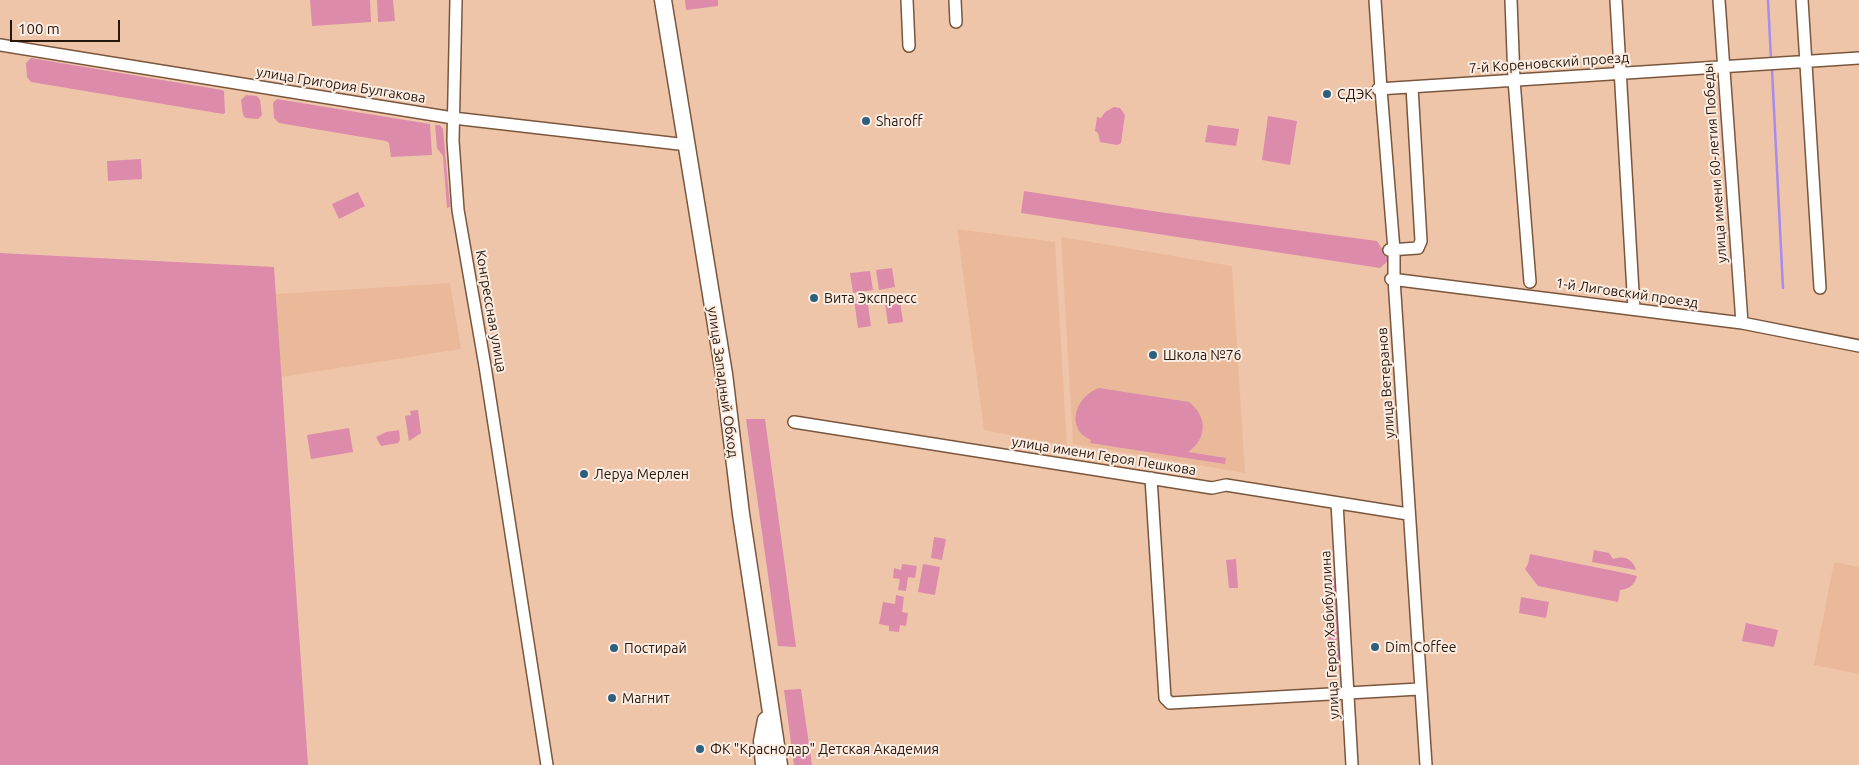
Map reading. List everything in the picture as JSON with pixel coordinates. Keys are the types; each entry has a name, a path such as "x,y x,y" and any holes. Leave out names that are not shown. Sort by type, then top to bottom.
{"highway":[{"name":"улица Западный Обход","path":"658,0 773,765"},
{"name":"улица Западный Обход","path":"663,0 724,374 760,644 779,765"},
{"path":"764,765 762,741 766,720"}],"street":[{"name":"Конгрессная улица","path":"456,0 453,118 454,168 458,210 486,366 548,765"},
{"path":"907,0 909,46"},
{"path":"955,0 956,22"},
{"name":"улица Ветеранов","path":"1374,0 1425,765"},
{"path":"1511,0 1514,80 1530,282"},
{"path":"1616,0 1634,309"},
{"name":"улица имени 60-летия Победы","path":"1719,0 1742,323"},
{"path":"1802,0 1820,288"},
{"name":"улица Григория Булгакова","path":"0,45 453,118 679,144"},
{"path":"1723,68 1859,58"},
{"name":"7-й Кореновский проезд","path":"1379,89 1723,68"},
{"path":"1391,250 1418,248 1421,241 1412,87"},
{"name":"улица Ветеранов","path":"1392,279 1425,765"},
{"name":"1-й Лиговский проезд","path":"1392,279 1742,323 1859,346"},
{"name":"улица имени Героя Пешкова","path":"794,422 1212,488 1226,485 1408,514"},
{"path":"1151,478 1165,698 1167,701 1170,703 1419,689"},
{"name":"улица Героя Хабибуллина","path":"1337,503 1352,765"}],"shaded area":[{"path":"310,0 370,0 371,22 312,26"},
{"path":"377,0 393,0 395,21 378,22"},
{"path":"685,0 718,0 718,6 686,10"},
{"path":"31,58 222,90 224,91 225,113 31,82 27,77 26,63"},
{"path":"246,95 257,96 260,100 262,115 258,119 246,118 243,115 241,100"},
{"path":"277,99 430,124 432,155 391,157 389,143 386,141 279,123 274,118 273,103"},
{"path":"1114,107 1120,108 1125,115 1121,143 1117,145 1100,142 1098,133 1095,131 1097,117 1101,118 1105,112"},
{"path":"1268,116 1297,121 1290,165 1262,160"},
{"path":"435,125 440,125 443,129 450,207 447,208 443,156 437,148"},
{"path":"1208,125 1239,129 1236,146 1205,142"},
{"path":"141,159 142,179 108,181 107,161"},
{"path":"1024,191 1159,212 1377,241 1389,260 1380,268 1021,213"},
{"path":"358,192 365,206 339,219 332,204"},
{"path":"957,229 1055,242 1067,446 984,430"},
{"name":"Школа №76","path":"1061,237 1232,266 1245,473 1073,444"},
{"path":"0,253 274,267 308,765 0,765"},
{"path":"892,268 895,287 879,290 876,270"},
{"path":"870,271 873,290 853,293 850,273"},
{"path":"450,283 461,349 281,377 276,294"},
{"path":"899,294 903,322 888,324 884,296"},
{"path":"867,298 871,326 858,328 854,300"},
{"path":"1099,388 1189,402 1200,414 1203,428 1199,441 1188,452 1226,458 1225,464 1090,443 1091,440 1083,435 1078,428 1076,412 1084,398"},
{"path":"418,410 421,433 409,441 405,416 411,415 410,411"},
{"path":"746,419 765,419 796,647 778,646"},
{"path":"349,428 353,452 311,459 307,435"},
{"path":"399,430 400,440 398,443 381,446 376,437 386,432"},
{"path":"934,537 946,539 942,560 931,558"},
{"path":"1594,550 1609,553 1613,559 1621,557 1628,559 1633,563 1636,570 1592,562"},
{"path":"1530,554 1637,576 1631,586 1620,590 1618,602 1538,586 1525,569"},
{"path":"1236,559 1238,588 1229,588 1226,560"},
{"path":"1834,562 1859,567 1859,674 1814,665"},
{"path":"902,564 917,566 915,578 908,577 906,591 898,590 900,579 893,578 894,568 901,570"},
{"path":"923,564 940,567 935,595 918,592"},
{"path":"1336,578 1341,667 1330,668 1325,579"},
{"path":"896,595 904,597 902,612 908,613 906,626 900,625 899,632 889,631 889,626 879,624 883,602 895,604"},
{"path":"1521,597 1549,602 1546,618 1519,613"},
{"path":"1746,623 1778,630 1774,647 1742,641"},
{"path":"801,689 812,765 794,765 784,690"}],"waterway":[{"path":"1768,0 1771,60"},
{"path":"1772,70 1783,288"}],"place":[{"name":"СДЭК","path":"1327,94"},
{"name":"Sharoff","path":"866,121"},
{"name":"Вита Экспресс","path":"814,298"},
{"name":"Школа №76","path":"1153,355"},
{"name":"Леруа Мерлен","path":"584,474"},
{"name":"Dim Coffee","path":"1375,647"},
{"name":"Постирай","path":"614,648"},
{"name":"Магнит","path":"612,698"},
{"name":"ФК \"Краснодар\" Детская Академия","path":"700,749"}]}
